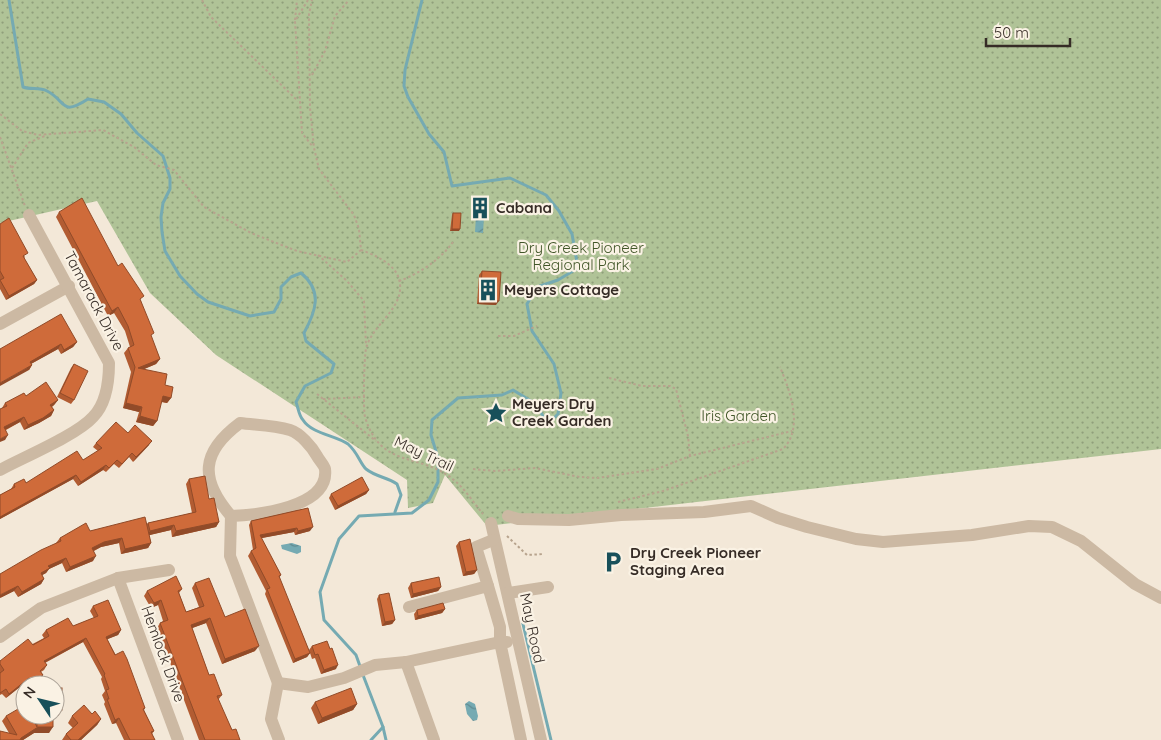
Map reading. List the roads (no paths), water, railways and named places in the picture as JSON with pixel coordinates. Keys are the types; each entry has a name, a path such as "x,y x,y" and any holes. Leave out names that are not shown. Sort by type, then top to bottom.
{"street":[{"name":"Tamarack Drive","path":"0,470 82,426 94,416 105,396 109,380 109,363 29,214"},
{"path":"0,324 69,286"},
{"path":"231,516 260,514 284,509 309,498 322,485 325,468 312,448 292,430 240,422 226,433 212,450 208,476 216,499 231,516 230,556 278,683 271,719 279,740"},
{"path":"508,516 518,519 569,520 704,512 751,506 778,518 808,527 856,539 883,542 972,535 1029,526 1052,527 1081,540 1136,584 1161,598"},
{"name":"May Road","path":"491,523 493,540 508,593 541,740"},
{"path":"493,540 476,547 500,627 500,642 521,740"},
{"path":"0,637 41,608 118,578 169,570"},
{"name":"Hemlock Drive","path":"118,578 178,740"},
{"path":"409,607 488,586"},
{"path":"508,593 548,587"},
{"path":"278,683 308,687 344,678 375,665 406,662 517,639"},
{"path":"406,662 434,740"}],"water":[{"path":"476,216 484,216 483,233 475,232"},
{"path":"292,543 301,546 301,552 297,554 282,549 281,545"},
{"path":"469,701 475,704 477,720 473,721 467,714 465,704"}],"waterway":[{"path":"9,0 23,87 47,91 64,106 68,107 73,107 88,99 104,102 121,114 137,133 163,156 170,178 170,189 163,203 161,217 165,251 180,276 197,294 208,302 250,316 274,312 281,299 281,287 291,277 301,273 308,280 315,294 315,302 312,317 304,333 306,341 334,364 331,373 305,386 296,402 300,414 307,425 348,444 366,469 397,484 401,495 395,512"},
{"path":"361,669 356,655 324,620 320,592 339,539 359,516 412,513 429,500 438,482 438,458 431,435 432,420 458,398 502,395 513,390 536,404 544,418 551,421 558,414 561,393 554,364 532,331 527,304 537,287 558,280 578,268 572,234 559,211 546,195 510,178 452,186 444,152 429,134 408,97 404,86 405,70 422,0"},
{"path":"522,620 551,740"},
{"path":"363,675 383,727 386,740"},
{"path":"371,740 383,727"}],"place":[{"name":"Cabana","path":"480,208"},
{"name":"Meyers Cottage","path":"488,290"},
{"name":"Meyers Dry Creek Garden","path":"496,413"},
{"name":"Dry Creek Pioneer Staging Area","path":"613,562"}],"park label":[{"name":"Dry Creek Pioneer Regional Park","path":"581,256"},
{"name":"Iris Garden","path":"739,416"}]}
